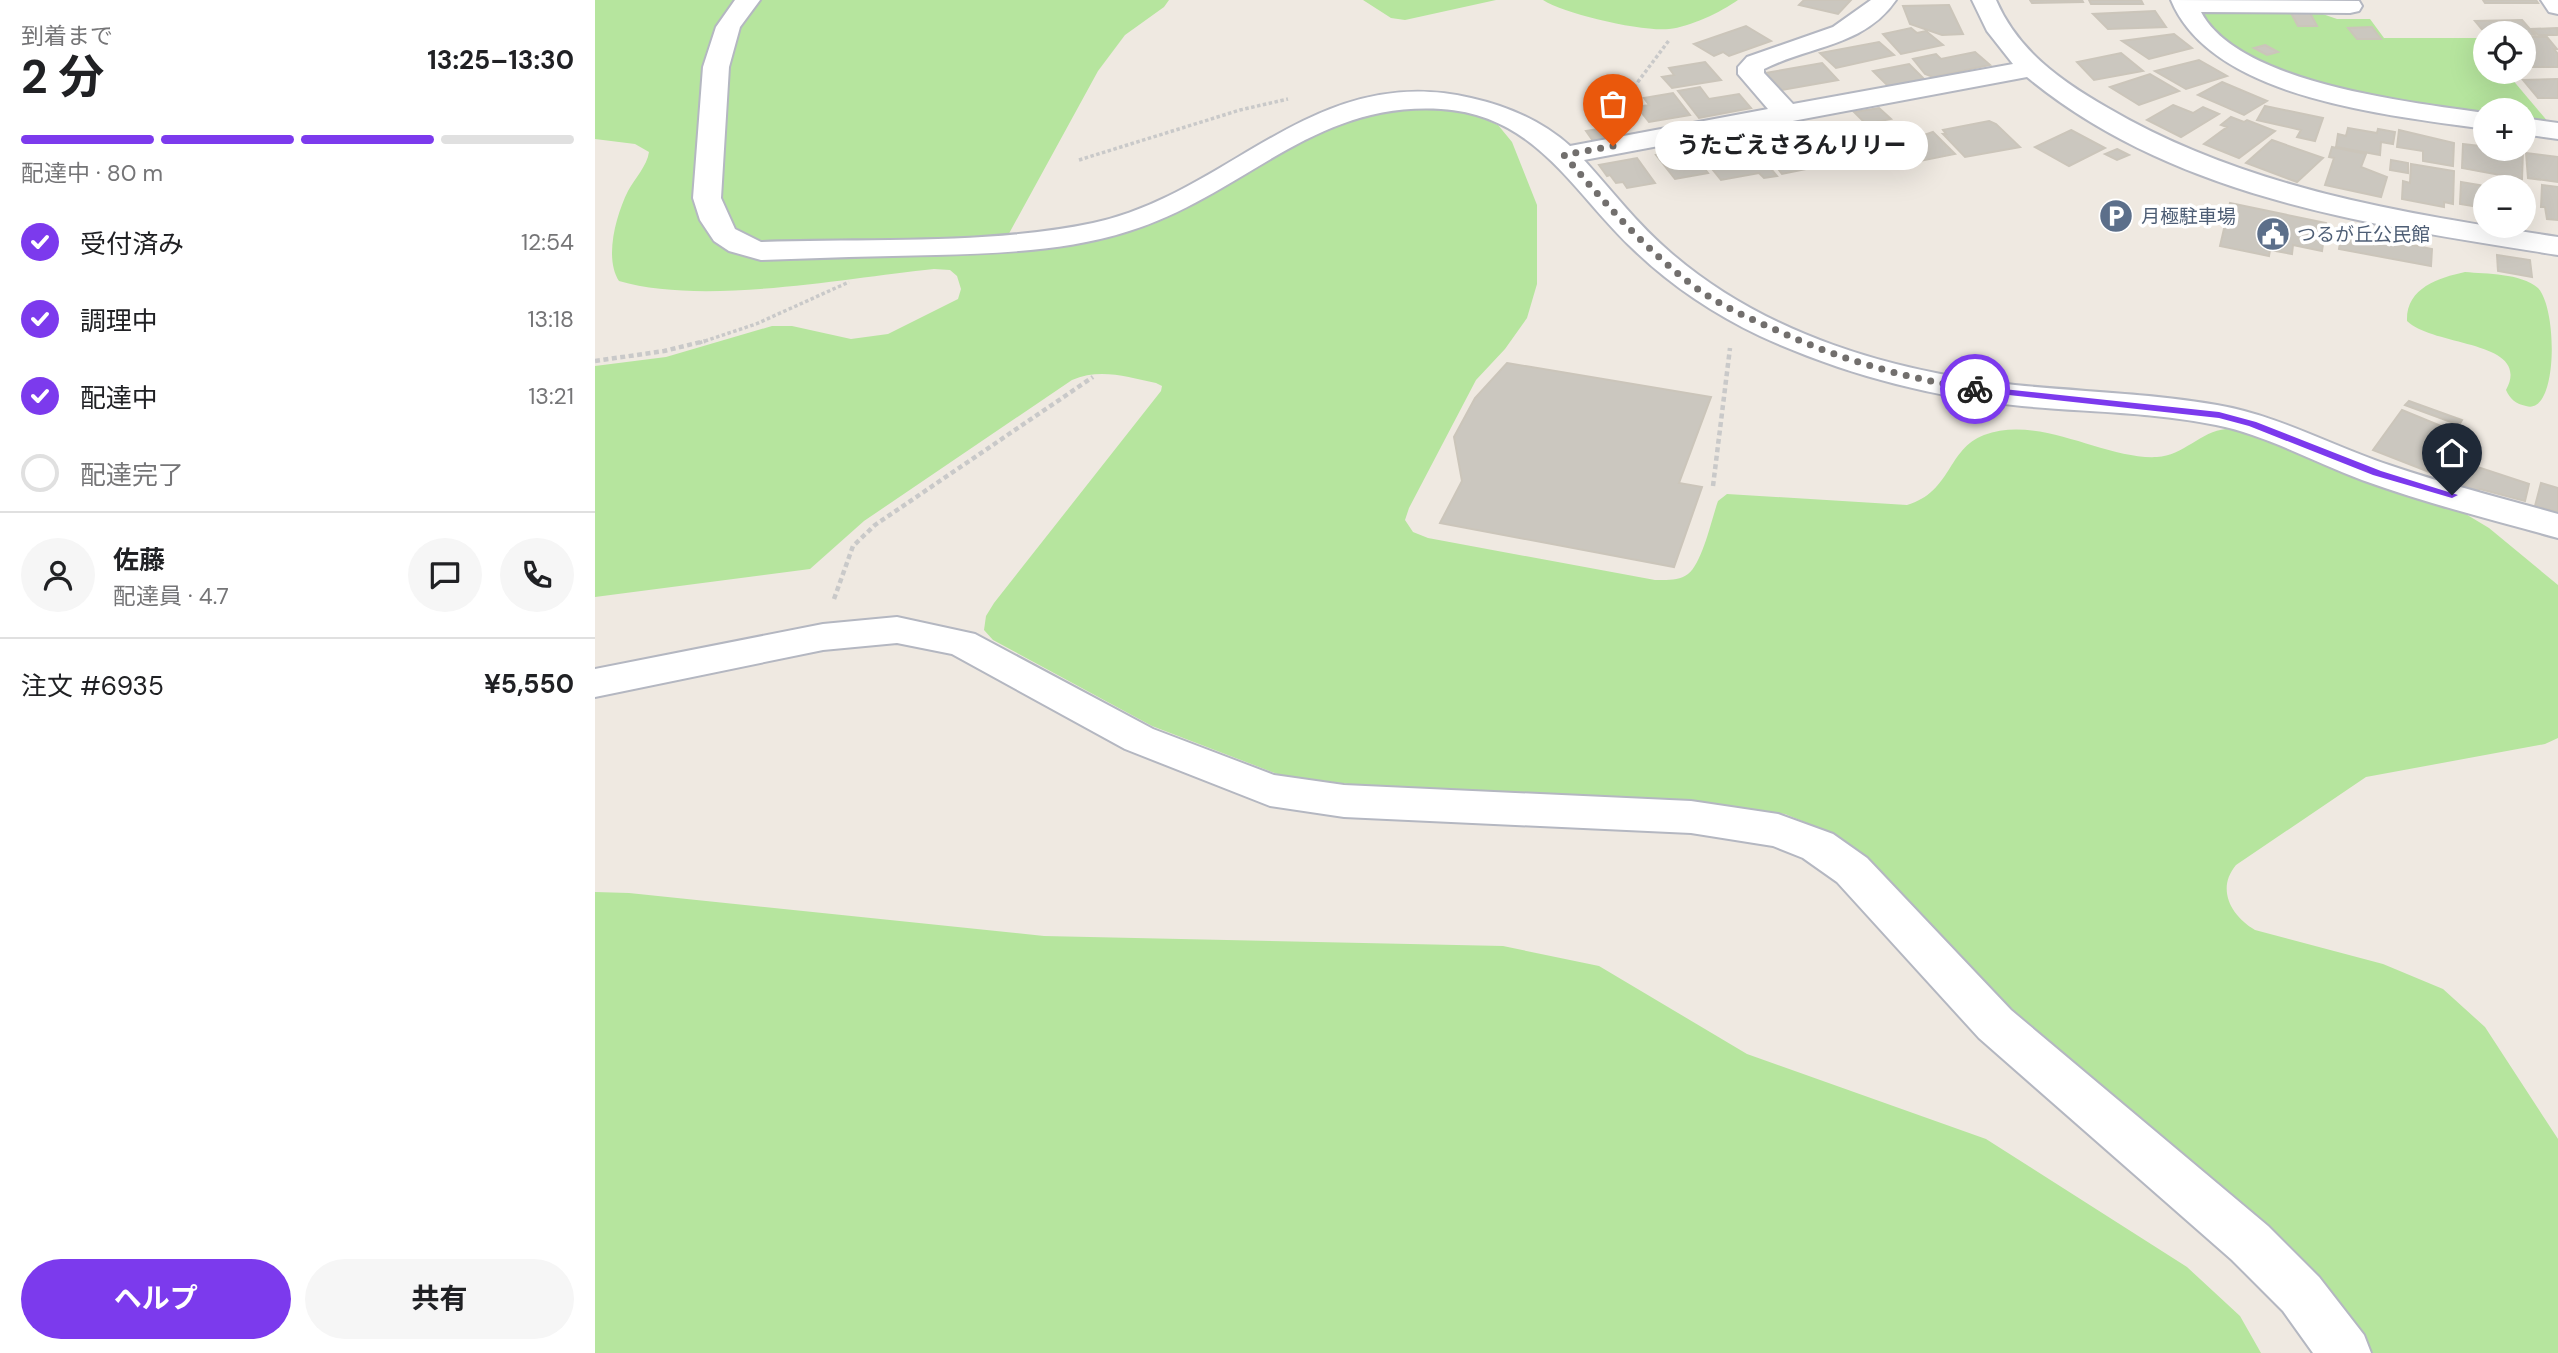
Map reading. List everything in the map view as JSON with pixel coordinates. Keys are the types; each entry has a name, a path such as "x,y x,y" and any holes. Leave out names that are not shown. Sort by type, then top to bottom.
{"street":[{"path":"748,0 729,27 716,67 707,198 713,217 724,236 737,247 761,251 1001,244 1082,234 1121,225 1189,198 1327,115 1383,101 1413,99 1472,106 1534,131 1564,155 1618,218 1690,284 1734,311 1851,362 1899,376 1994,391 2219,415 2252,424 2377,473 2558,526"},
{"path":"1787,114 1751,74 1751,67 1756,62 1837,33 1862,20 1884,0"},
{"path":"1984,0 1991,19 2033,68 2084,107 2136,136 2241,180 2341,209 2558,246"},
{"path":"2553,0 2558,7"},
{"path":"2184,3 2350,6"},
{"path":"2184,3 2199,30 2217,44 2265,71 2295,83 2362,102 2473,119"},
{"path":"1564,155 2033,68"},
{"path":"2536,128 2558,131"},
{"path":"595,683 823,637 897,630 961,643 1139,739 1270,790 1344,801 1736,822 1778,830 1818,846 1852,870 1951,981 1995,1024 2250,1243 2301,1294 2345,1353"}],"path":[{"path":"595,361 666,353 716,340 774,318 850,282"},
{"path":"1713,486 1734,311"},
{"path":"823,637 843,569 853,546 867,532 1093,377"}],"green space":[{"path":"595,0 1169,0 1164,7 1125,35 1098,71 1006,239 1084,240 1311,130 1413,104 1470,113 1498,125 1512,142 1537,205 1537,284 1527,318 1505,349 1476,380 1409,508 1405,520 1413,532 1428,538 1655,580 1677,579 1688,574 1698,561 1718,501 1727,494 1907,505 1933,491 1972,441 2005,430 2050,434 2116,452 2157,457 2166,456 2217,431 2229,429 2247,432 2459,510 2489,528 2558,585 2558,738 2545,744 2366,777 2236,865 2227,883 2227,892 2233,910 2255,930 2383,964 2443,989 2485,1027 2558,1139 2558,1353 2373,1353 2320,1281 2012,1011 1969,969 1868,859 1829,832 1785,814 1692,800 1348,784 1280,775 1152,726 993,640 984,630 986,616 994,603 1161,391 1162,386 1156,383 1103,374 1072,380 864,521 810,569 595,597 595,366 666,357 772,326 792,326 851,339 888,334 958,299 961,289 957,276 950,270 934,269 733,291 653,288 619,281 612,261 613,236 628,191 649,152 635,144 595,139"},
{"path":"1363,0 1496,0 1405,20 1391,18"},
{"path":"1543,0 1738,0 1696,22 1677,28 1657,29 1623,25 1585,16"},
{"path":"2201,10 2311,10 2337,19 2370,19 2384,38 2473,38 2473,84 2516,84 2528,98 2473,98 2473,112 2371,96 2289,74 2253,57 2223,36"},
{"path":"2536,108 2549,123 2536,121"},
{"path":"2465,272 2522,279 2538,288 2545,300 2549,317 2551,359 2549,379 2544,395 2537,405 2526,406 2511,398 2506,390 2511,374 2506,362 2493,353 2437,336 2407,321 2412,300 2425,286"},
{"path":"595,892 629,893 1044,936 1503,946 1599,966 1747,1054 1986,1139 2187,1267 2240,1316 2261,1353 595,1353"}],"building":[{"path":"1804,0 1851,0 1838,14 1799,5"},
{"path":"2030,0 2082,0 2083,2 2032,3"},
{"path":"2089,0 2141,0 2143,4 2091,4"},
{"path":"2483,0 2536,0 2538,3 2485,3"},
{"path":"1949,5 1963,34 1942,35 1910,24 1903,6"},
{"path":"2155,11 2166,27 2108,29 2093,14"},
{"path":"2291,13 2310,13 2317,26 2298,26"},
{"path":"1746,26 1771,41 1729,56 1723,52 1714,56 1694,44"},
{"path":"2372,27 2381,39 2357,39 2348,28"},
{"path":"1911,28 1917,33 1926,31 1943,45 1901,54 1883,34"},
{"path":"2557,28 2558,35 2538,35 2536,29"},
{"path":"2174,34 2192,48 2149,59 2122,41"},
{"path":"2536,37 2547,37 2557,49 2554,49 2558,54 2558,67 2536,67"},
{"path":"1879,42 1894,55 1836,68 1820,53"},
{"path":"2265,45 2278,52 2267,55 2254,48"},
{"path":"1975,52 1990,65 1933,77 1925,74 1913,59 1936,54 1941,59"},
{"path":"2121,53 2143,71 2094,80 2077,62"},
{"path":"2199,60 2227,76 2186,89 2155,71"},
{"path":"1705,62 1721,80 1672,88 1662,77 1674,75 1669,68"},
{"path":"1822,63 1838,80 1782,90 1766,73"},
{"path":"1909,64 1924,79 1888,86 1873,71"},
{"path":"2150,74 2179,91 2139,105 2110,87"},
{"path":"2558,79 2558,98 2538,98 2526,84 2536,84 2536,80"},
{"path":"2222,82 2267,101 2244,115 2198,95"},
{"path":"1700,87 1709,99 1739,94 1751,108 1699,118 1678,91"},
{"path":"1673,93 1690,115 1649,122 1637,107 1649,105 1644,98"},
{"path":"2173,105 2193,113 2203,107 2219,114 2181,137 2147,120"},
{"path":"2265,106 2323,118 2315,141 2297,137 2301,130 2257,120"},
{"path":"1879,108 1891,119 1866,124 1854,112"},
{"path":"2231,117 2275,131 2239,158 2204,144 2227,127 2221,125"},
{"path":"1989,121 1996,124 2020,147 1965,157 1943,134 1946,134 1943,130"},
{"path":"1616,126 1623,135 1593,141 1586,131"},
{"path":"2348,128 2377,133 2378,129 2395,132 2393,144 2381,142 2380,155 2336,147 2338,134 2346,136"},
{"path":"1861,130 1888,162 1872,165 1865,157 1782,174 1766,153 1793,149 1786,140"},
{"path":"2071,130 2105,148 2069,166 2035,147"},
{"path":"2399,130 2454,143 2453,166 2423,161 2423,151 2397,147"},
{"path":"1933,132 1955,154 1905,164 1884,142 1898,139 1901,143"},
{"path":"2272,140 2323,158 2297,182 2246,163"},
{"path":"2463,144 2473,145 2473,161 2523,161 2522,175 2500,175 2462,168"},
{"path":"2332,147 2366,154 2361,167 2387,177 2381,197 2325,185 2334,158 2329,157"},
{"path":"1689,149 1708,173 1675,179 1656,155"},
{"path":"2117,149 2129,155 2117,160 2105,154"},
{"path":"1755,150 1777,176 1764,178 1759,173 1721,180 1704,159"},
{"path":"2536,154 2558,157 2558,182 2536,179 2536,175 2528,175 2527,161 2536,161"},
{"path":"1637,158 1655,183 1627,188 1623,182 1616,183 1610,175 1607,176 1599,165"},
{"path":"2391,160 2408,163 2408,173 2390,170"},
{"path":"2411,164 2454,171 2453,204 2444,202 2444,207 2402,199 2403,181 2410,183"},
{"path":"2461,182 2473,184 2473,206 2460,204"},
{"path":"2542,185 2558,187 2558,220 2547,219 2545,207 2541,207"},
{"name":"つるが丘公民館","path":"2230,203 2326,223 2322,251 2293,245 2292,254 2270,250 2269,256 2220,246"},
{"path":"2349,228 2393,236 2392,241 2432,249 2431,266 2339,249 2341,237 2348,238"},
{"path":"2497,255 2530,260 2532,277 2498,271"},
{"path":"1507,363 1711,397 1679,483 1702,487 1674,567 1440,523 1462,481 1454,437 1475,398"},
{"path":"2409,401 2462,420 2459,425 2405,405"},
{"path":"2402,410 2458,433 2444,456 2529,484 2525,501 2480,489 2478,491 2373,450"},
{"path":"2541,483 2558,488 2558,512 2535,506"}],"way so far":[{"path":"1613,146 1564,155 1618,218 1690,284 1765,326 1851,362 1899,376 1975,389"}],"place":[{"name":"うたごえさろんリリー","path":"1613,146"},
{"name":"月極駐車場","path":"2116,216"},
{"name":"つるが丘公民館","path":"2273,234"}],"route":[{"path":"1975,389 2219,415 2252,424 2377,473 2452,495"}]}
